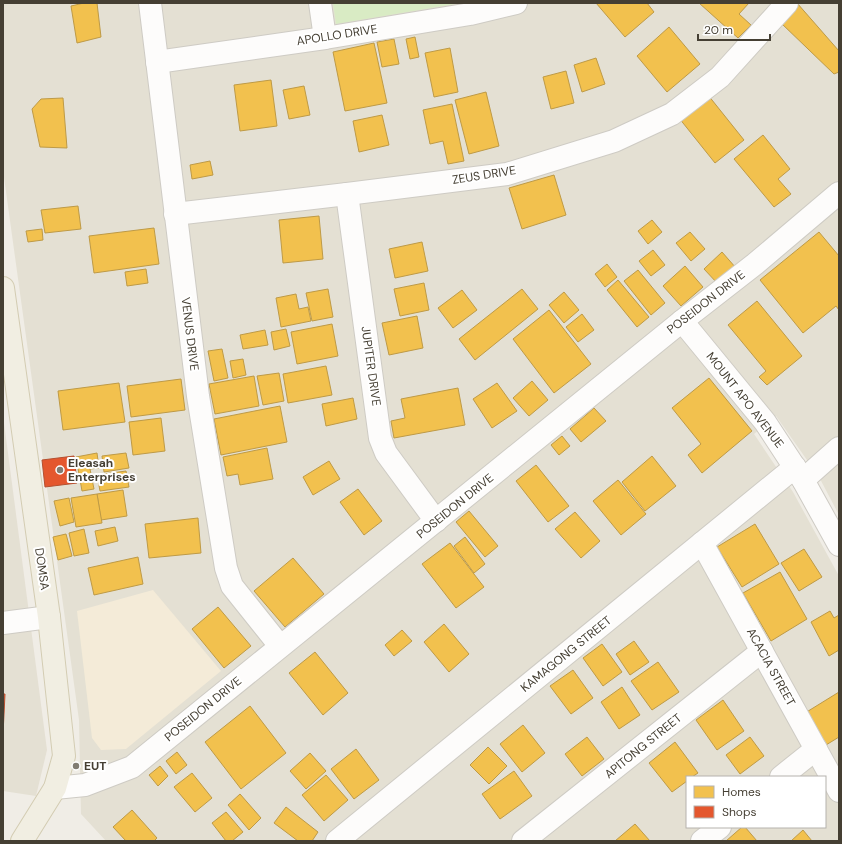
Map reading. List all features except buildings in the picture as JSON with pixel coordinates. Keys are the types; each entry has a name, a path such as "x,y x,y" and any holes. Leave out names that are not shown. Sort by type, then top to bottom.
{"main road":[{"name":"DOMSA","path":"3,288 49,617 64,756 55,788 22,841"}],"street":[{"name":"VENUS DRIVE","path":"150,3 198,396 226,568 232,586 280,646"},
{"path":"320,3 325,38"},
{"name":"APOLLO DRIVE","path":"157,62 325,38 470,14 516,3"},
{"name":"ZEUS DRIVE","path":"175,214 507,174 614,141 672,114 720,77 787,3"},
{"name":"POSEIDON DRIVE","path":"55,788 85,785 132,767 682,321 755,264 839,193"},
{"name":"JUPITER DRIVE","path":"348,194 380,438 386,453 436,521"},
{"name":"MOUNT APO AVENUE","path":"682,321 765,422 799,473 839,545"},
{"name":"KAMAGONG STREET","path":"337,841 702,543 799,473 838,451"},
{"name":"ACACIA STREET","path":"702,543 839,791"},
{"path":"3,623 49,617"},
{"name":"APITONG STREET","path":"523,841 762,651"},
{"path":"782,776 816,749"},
{"path":"702,841 719,828"}],"shaded area":[{"path":"3,3 839,3 839,515 819,477 776,416 754,434 793,492 839,576 839,841 106,841 81,814 79,720 3,170"},
{"path":"3,415 47,750 36,796 3,791"},
{"path":"153,590 221,671 126,749 101,750 92,738 77,611"}],"green space":[{"path":"333,3 461,3 336,24"}],"place":[{"name":"Eleasah Enterprises","path":"60,470"},
{"name":"EUT","path":"76,766"}]}
